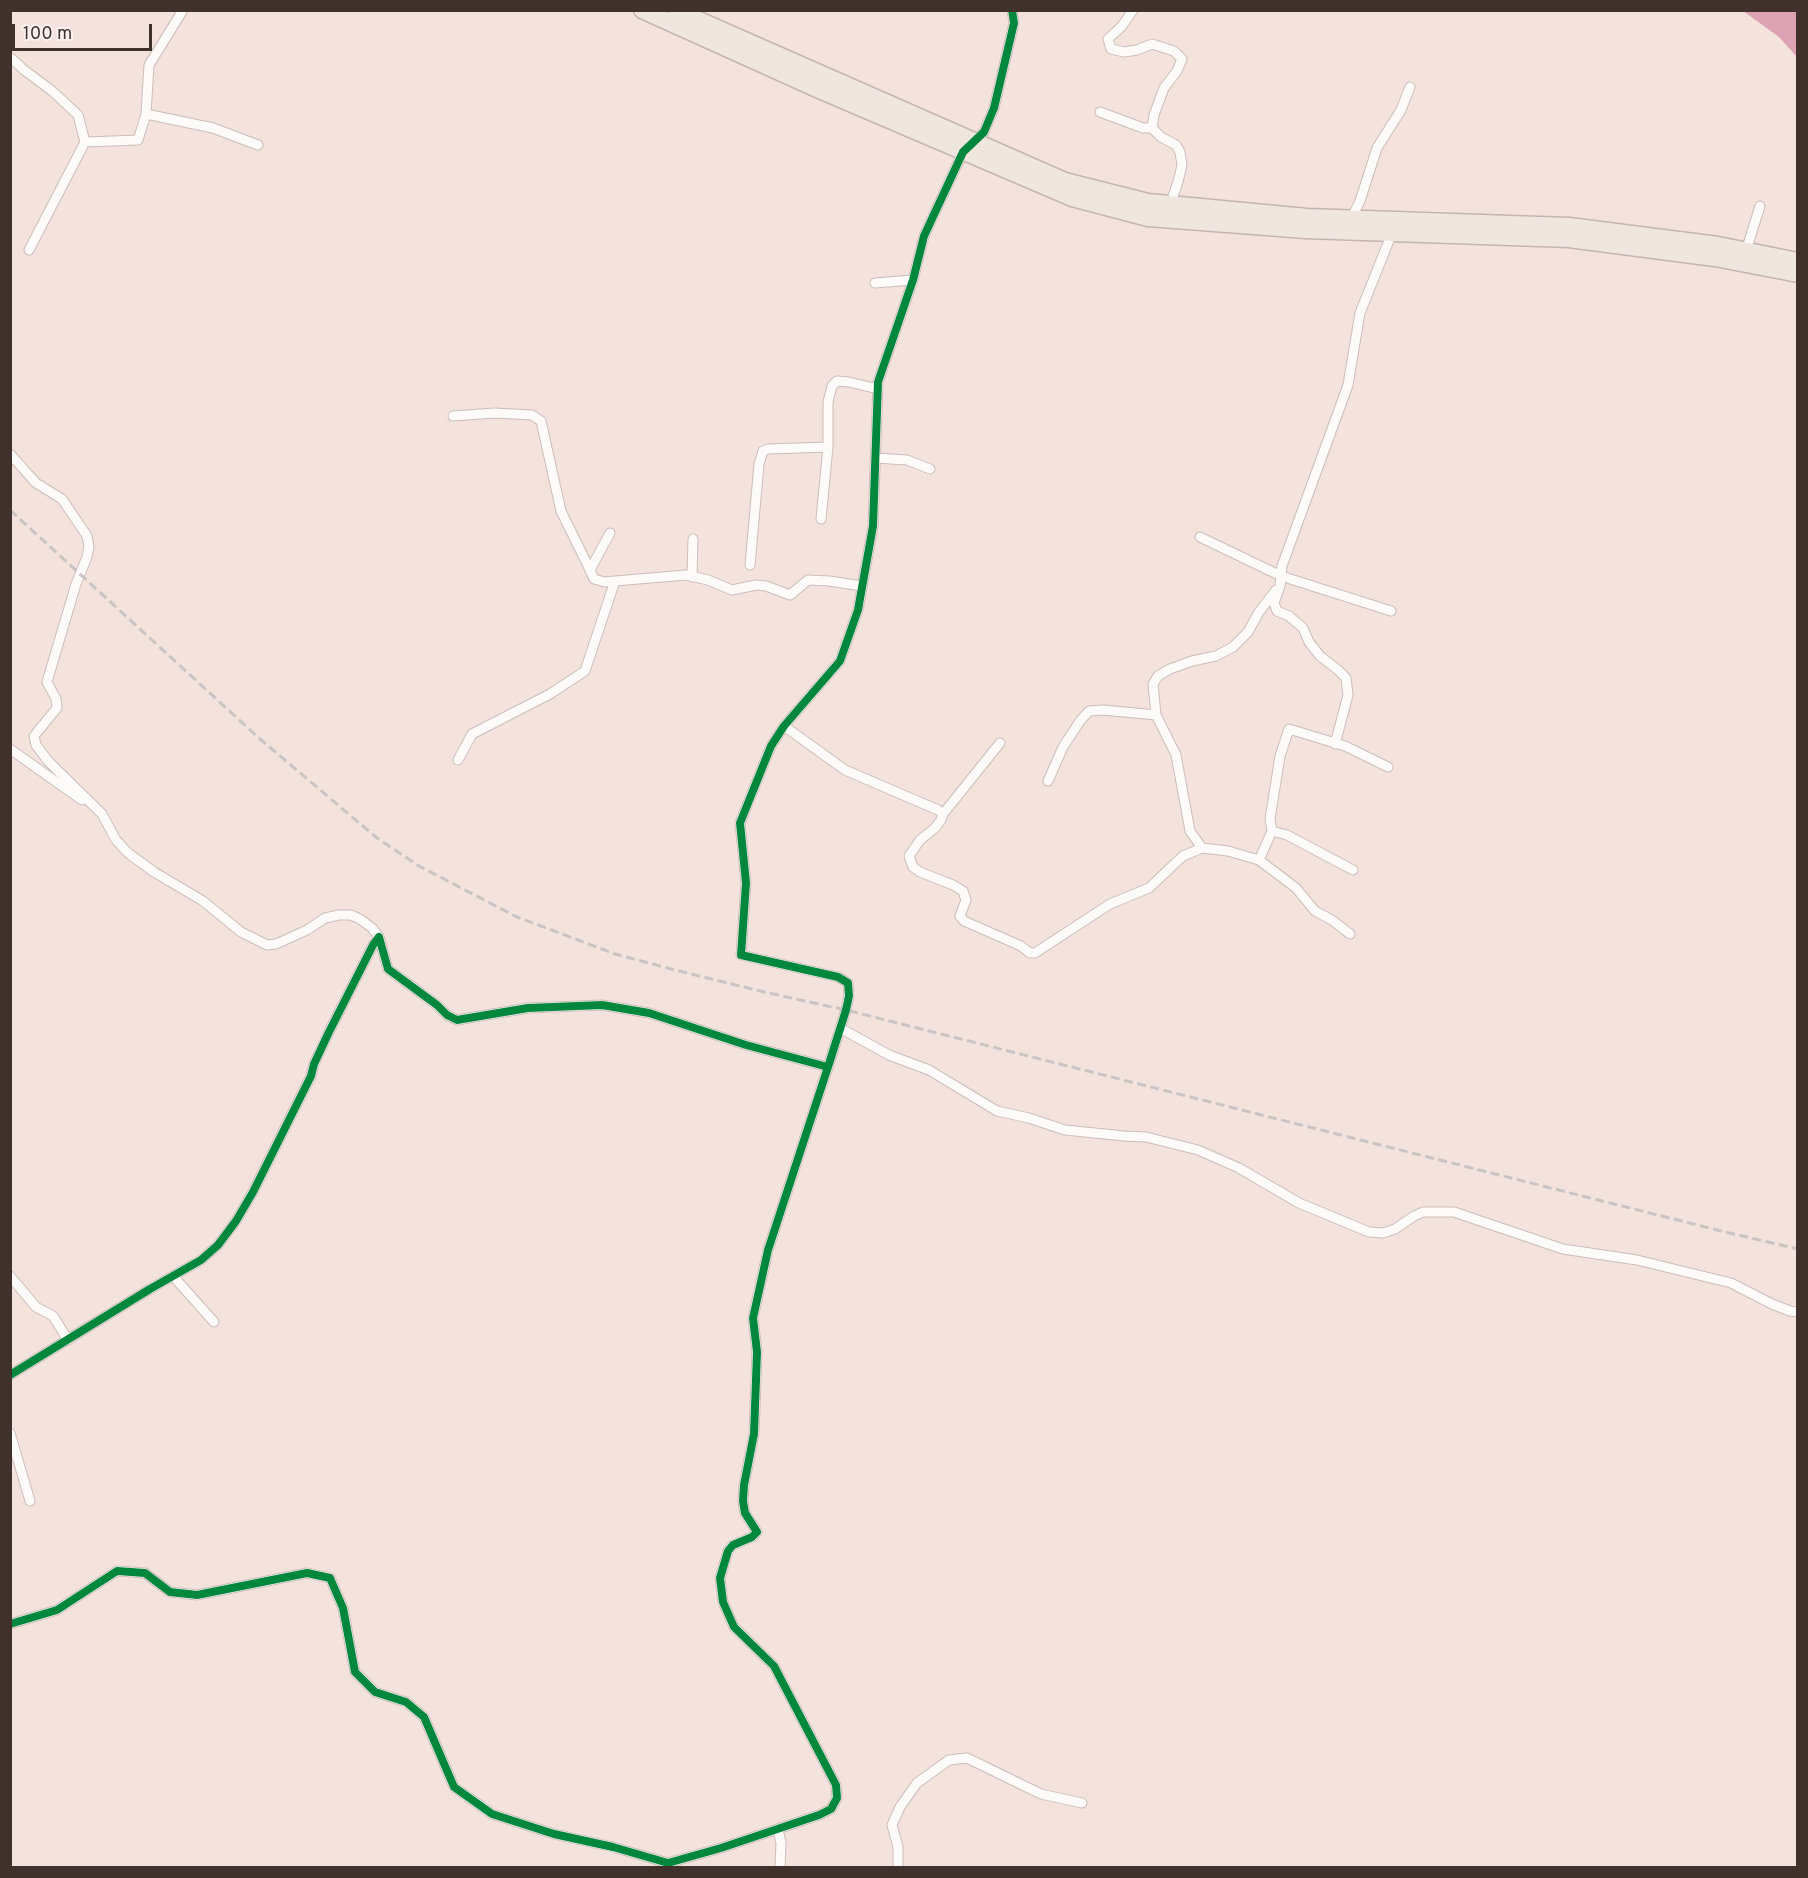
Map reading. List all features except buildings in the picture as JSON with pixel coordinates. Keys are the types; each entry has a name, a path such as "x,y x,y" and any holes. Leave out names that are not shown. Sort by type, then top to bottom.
{"highway":[{"path":"642,10 817,89 969,147 1065,181 1148,202 1308,218 1569,226 1718,245 1797,261"},
{"path":"676,10 969,147 1072,198 1148,218 1306,230 1569,239 1715,258 1797,274"}],"street":[{"path":"85,142 138,140 146,114 148,65 183,10"},
{"path":"10,1624 57,1610 117,1571 145,1573 170,1592 197,1595 307,1573 330,1578 343,1608 355,1672 375,1692 406,1702 424,1717 454,1787 492,1815 554,1834 613,1847 668,1863 722,1848 831,1809 837,1798 836,1785 774,1666 734,1627 723,1602 720,1578 728,1551 733,1545 752,1537 757,1532 745,1513 743,1501 754,1434 757,1352 753,1318 768,1250 840,1028 849,996 848,983 838,977 741,955 746,883 740,823 771,746 784,726 840,660 858,610 873,526 878,382 913,280 924,236 969,147 984,132 994,108 1014,23 1012,10"},
{"path":"1133,10 1122,26 1108,39 1111,49 1124,52 1152,44 1174,51 1182,59 1177,71 1164,88 1154,115 1152,128"},
{"path":"10,57 78,115 85,142 29,250"},
{"path":"1351,219 1360,201 1377,148 1401,110 1410,87"},
{"path":"1100,112 1143,128 1152,128 1161,137 1176,145 1180,152 1182,165 1170,205"},
{"path":"146,114 213,128 258,145"},
{"path":"1746,251 1760,206"},
{"path":"1335,744 1348,694 1346,678 1320,656 1309,642 1303,628 1289,616 1277,611 1274,603 1282,566 1348,385 1360,313 1392,233"},
{"path":"875,283 913,280"},
{"path":"821,519 828,447 828,402 832,386 837,381 878,389"},
{"path":"453,416 494,412 532,415 542,422 561,511 594,579 605,582 686,575 708,580 732,590 756,585 766,586 790,595 808,580 862,586"},
{"path":"750,566 759,464 764,451 768,448 828,447"},
{"path":"10,454 36,483 62,499 87,536 89,547 47,682 56,699 57,708 34,736 34,740 48,761 102,814 116,840 133,858 203,901 241,932 267,945 288,939 325,918 351,915 360,919 372,928 379,938 388,969 437,1005 447,1016 457,1020 528,1008 602,1005 650,1013 714,1036 828,1067"},
{"path":"875,458 907,460 930,469"},
{"path":"590,570 610,533"},
{"path":"1200,537 1280,581 1391,611"},
{"path":"692,577 693,539"},
{"path":"458,760 472,734 550,694 585,671 615,581"},
{"path":"1202,848 1190,831 1176,755 1156,715 1153,684 1158,676 1170,669 1216,656 1233,647 1248,632 1280,581"},
{"path":"1048,781 1063,747 1089,711 1103,710 1156,715"},
{"path":"784,726 845,770 938,810 942,814"},
{"path":"1259,860 1272,831 1270,819 1280,756 1289,729 1345,746 1388,767"},
{"path":"1000,743 942,814 935,828 920,840 909,856 913,867 920,873 963,891 966,900 960,916 964,921 1021,946 1030,953 1035,953 1110,904 1149,888 1183,856 1202,848 1228,851 1259,860 1296,888 1315,911 1332,920 1350,934"},
{"path":"10,749 102,814"},
{"path":"82,800 94,806"},
{"path":"1272,831 1287,835 1353,870"},
{"path":"10,1375 201,1260 218,1245 253,1192 311,1076 329,1032 373,945 379,938"},
{"path":"840,1028 889,1055 928,1070 997,1111 1029,1118 1065,1130 1146,1137 1198,1150 1239,1168 1299,1203 1369,1232 1383,1233 1395,1229 1403,1222 1423,1212 1454,1212 1563,1249 1637,1260 1731,1283 1772,1304 1797,1312"},
{"path":"10,1276 36,1307 52,1316 68,1340"},
{"path":"173,1276 214,1322"},
{"path":"10,1432 30,1501"},
{"path":"898,1868 898,1847 892,1825 900,1807 917,1783 949,1760 967,1758 1041,1794 1082,1803"},
{"path":"778,1829 781,1843 780,1868"}],"shaded area":[{"path":"1743,11 1797,11 1797,57 1779,37"}],"railway":[{"path":"10,510 260,739 377,838 419,866 517,917 615,954 675,970 846,1010 1798,1249"}],"cycle path":[{"path":"828,1067 846,1010 849,996 848,983 838,977 741,955 746,883 740,823 771,746 784,726 840,661 858,610 873,526 878,382 913,280 924,236 963,152 984,132 994,108 1014,23 1012,10"},
{"path":"10,1375 201,1260 218,1245 253,1192 311,1076 329,1032 379,937 388,969 447,1015 457,1020 528,1008 602,1005 649,1013 746,1045 828,1067 768,1250 753,1318 757,1352 754,1434 743,1501 745,1513 757,1532 752,1537 733,1545 728,1551 720,1578 723,1602 734,1627 774,1666 836,1785 837,1798 831,1809 721,1848 668,1863 613,1847 554,1834 492,1814 454,1787 424,1717 406,1702 375,1692 355,1672 343,1608 330,1578 307,1573 197,1595 170,1592 145,1573 117,1571 57,1610 10,1624"}]}
